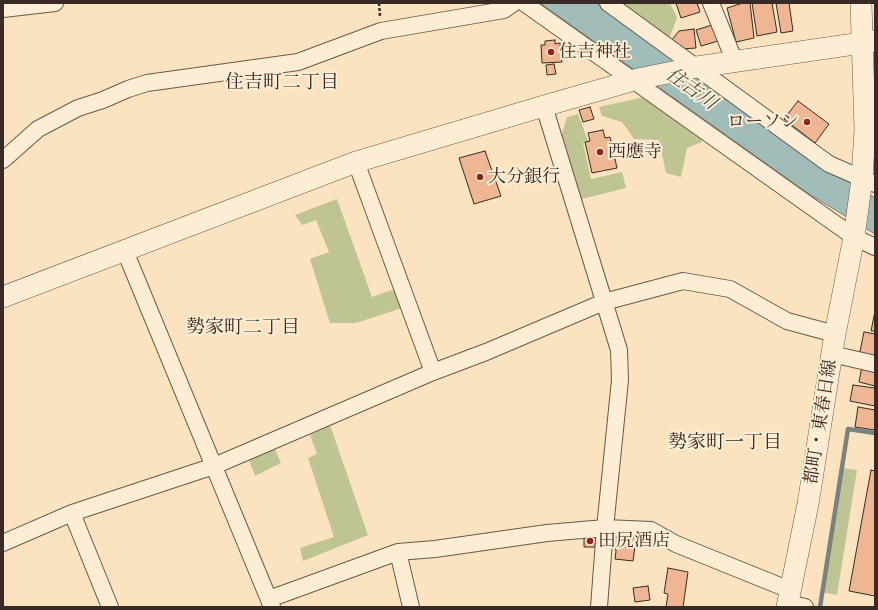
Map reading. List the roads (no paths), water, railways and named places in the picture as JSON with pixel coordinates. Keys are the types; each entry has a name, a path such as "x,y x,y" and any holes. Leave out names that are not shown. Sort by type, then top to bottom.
{"street":[{"path":"3,9 54,3"},
{"path":"3,160 38,129 78,108 146,83 298,62 381,30 504,10 514,3"},
{"path":"524,3 635,80 854,237 875,247"},
{"path":"608,3 829,164 869,181 864,130 868,42 861,3"},
{"path":"711,3 735,62"},
{"path":"3,297 356,162 544,106 635,80 695,67 868,42"},
{"path":"544,106 619,350 620,380 605,528 599,607"},
{"path":"356,162 433,372"},
{"name":"都町・東春日線","path":"793,602 833,344 854,237 869,181"},
{"path":"126,251 271,603 398,552 435,549 605,528 651,530 793,602"},
{"path":"3,542 72,513 214,466 433,372 486,352 604,302 683,281 730,289 788,321 875,364"},
{"path":"72,513 110,607"},
{"path":"398,552 411,607"}],"water":[{"name":"住吉川","path":"540,3 596,3 777,135 875,198 875,234 809,194"}],"waterway":[{"path":"820,607 848,429 875,433"}],"place":[{"name":"住吉神社","path":"551,52"},
{"name":"ローソン","path":"807,122"},
{"name":"西應寺","path":"600,152"},
{"name":"大分銀行","path":"480,177"},
{"name":"田尻酒店","path":"590,541"}],"district":[{"name":"住吉町二丁目","path":"282,83"},
{"name":"勢家町二丁目","path":"243,328"},
{"name":"勢家町一丁目","path":"725,443"}]}
